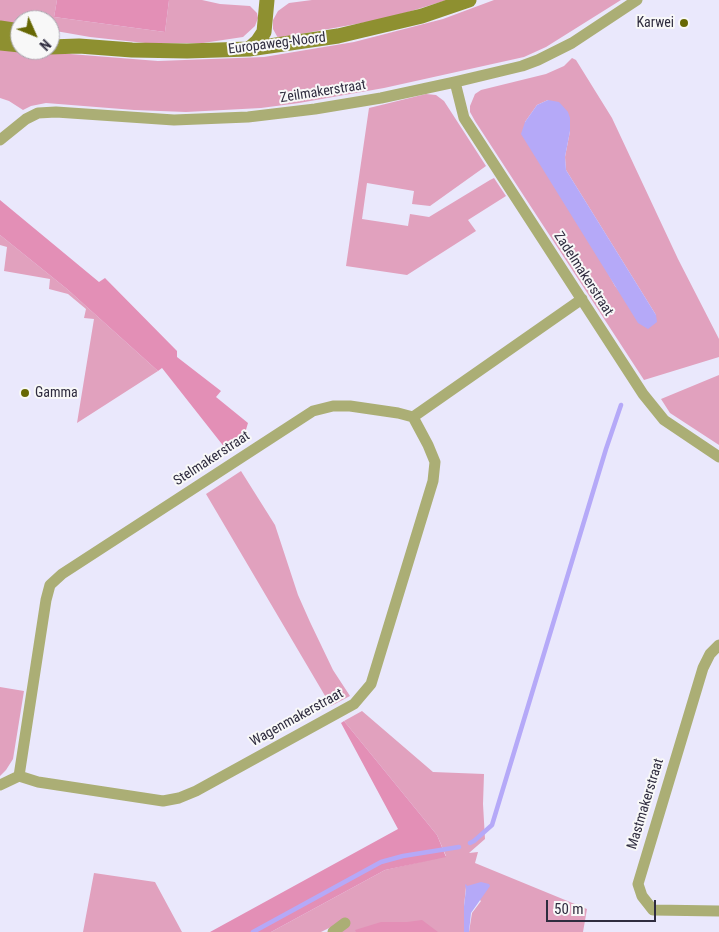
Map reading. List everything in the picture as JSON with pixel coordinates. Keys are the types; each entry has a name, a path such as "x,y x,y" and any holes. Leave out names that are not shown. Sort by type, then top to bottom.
{"main road":[{"path":"249,49 264,32 267,0"},
{"name":"Europaweg-Noord","path":"60,47 187,52 249,49 338,36 422,16 469,0"},
{"name":"Europaweg-Noord","path":"60,40 79,46"}],"street":[{"name":"Zeilmakerstraat","path":"0,140 26,119 38,113 56,112 174,120 248,117 315,109 381,98 455,82 522,66 538,60 572,43 637,0"},
{"name":"Zadelmakerstraat","path":"455,82 464,118 656,412 664,420 719,456"},
{"path":"413,417 582,299"},
{"name":"Stelmakerstraat","path":"20,776 46,600 50,586 62,574 313,411 333,406 350,406 398,412 413,417"},
{"name":"Wagenmakerstraat","path":"20,776 38,782 163,801 179,798 196,791 354,704 371,684 433,481 435,462 413,417"},
{"name":"Mastmakerstraat","path":"719,645 710,654 703,668 638,884 642,896 652,910 719,911"},
{"path":"0,785 20,776"},
{"path":"333,932 345,923"}],"shaded area":[{"path":"0,0 57,0 55,10 10,10 10,24 0,22"},
{"path":"57,0 169,0 165,32 60,18 60,10 55,10"},
{"path":"169,0 202,0 220,4 250,6 257,13 258,18 255,26 243,37 203,43 145,43 60,32 60,18 165,32"},
{"path":"312,0 447,0 373,21 278,38 273,29 273,20 278,11 289,3"},
{"path":"494,0 621,0 546,47 524,57 384,88 299,103 261,108 186,112 46,103 23,110 9,101 0,98 0,46 10,48 10,60 60,60 60,53 158,61 264,57 354,42 443,19"},
{"path":"572,58 576,60 612,118 678,259 719,339 719,357 644,380 470,112 470,106 475,94 481,90 546,74 564,66","holes":["548,100 570,131 565,157 566,170 656,315 620,292 615,286 525,122 537,105"]},
{"path":"426,94 436,95 444,101 486,166 430,206 412,204 414,191 367,183 362,219 408,226 410,214 429,217 494,178 506,196 468,220 476,231 407,275 346,266 369,108"},
{"path":"548,100 559,102 568,112 570,131 565,157 566,170 656,315 657,322 648,329 638,323 521,134 525,122 537,105"},
{"path":"0,200 99,282 105,278 177,351 177,357 221,391 216,397 248,423 245,433 225,448 162,368 158,371 67,289 0,235"},
{"path":"0,235 67,289 158,371 77,423 94,319 84,318 86,309 68,294 49,289 50,279 4,271 7,247 0,245"},
{"path":"719,375 719,445 670,413 661,399"},
{"path":"241,471 275,525 298,595 333,670 350,696 331,706 206,494"},
{"path":"0,687 24,691 13,759 0,776"},
{"path":"362,711 433,772 484,774 485,839 469,853 478,852 475,863 587,909 583,932 469,932 472,913 481,901 466,887 464,932 334,932 331,927 321,932 271,932 385,870 446,856 437,835 344,721"},
{"path":"344,721 437,835 446,857 385,870 271,932 210,932 398,829 341,723"},
{"path":"94,873 155,882 182,932 83,932"},
{"path":"481,882 490,886 471,913 469,932 464,932 465,885"},
{"path":"422,920 438,932 356,932 355,930 381,922"}],"waterway":[{"path":"470,843 492,825 621,405"},
{"path":"253,932 381,862 403,856 459,847"}],"place":[{"name":"Karwei","path":"684,23"},
{"name":"Gamma","path":"25,393"}]}
